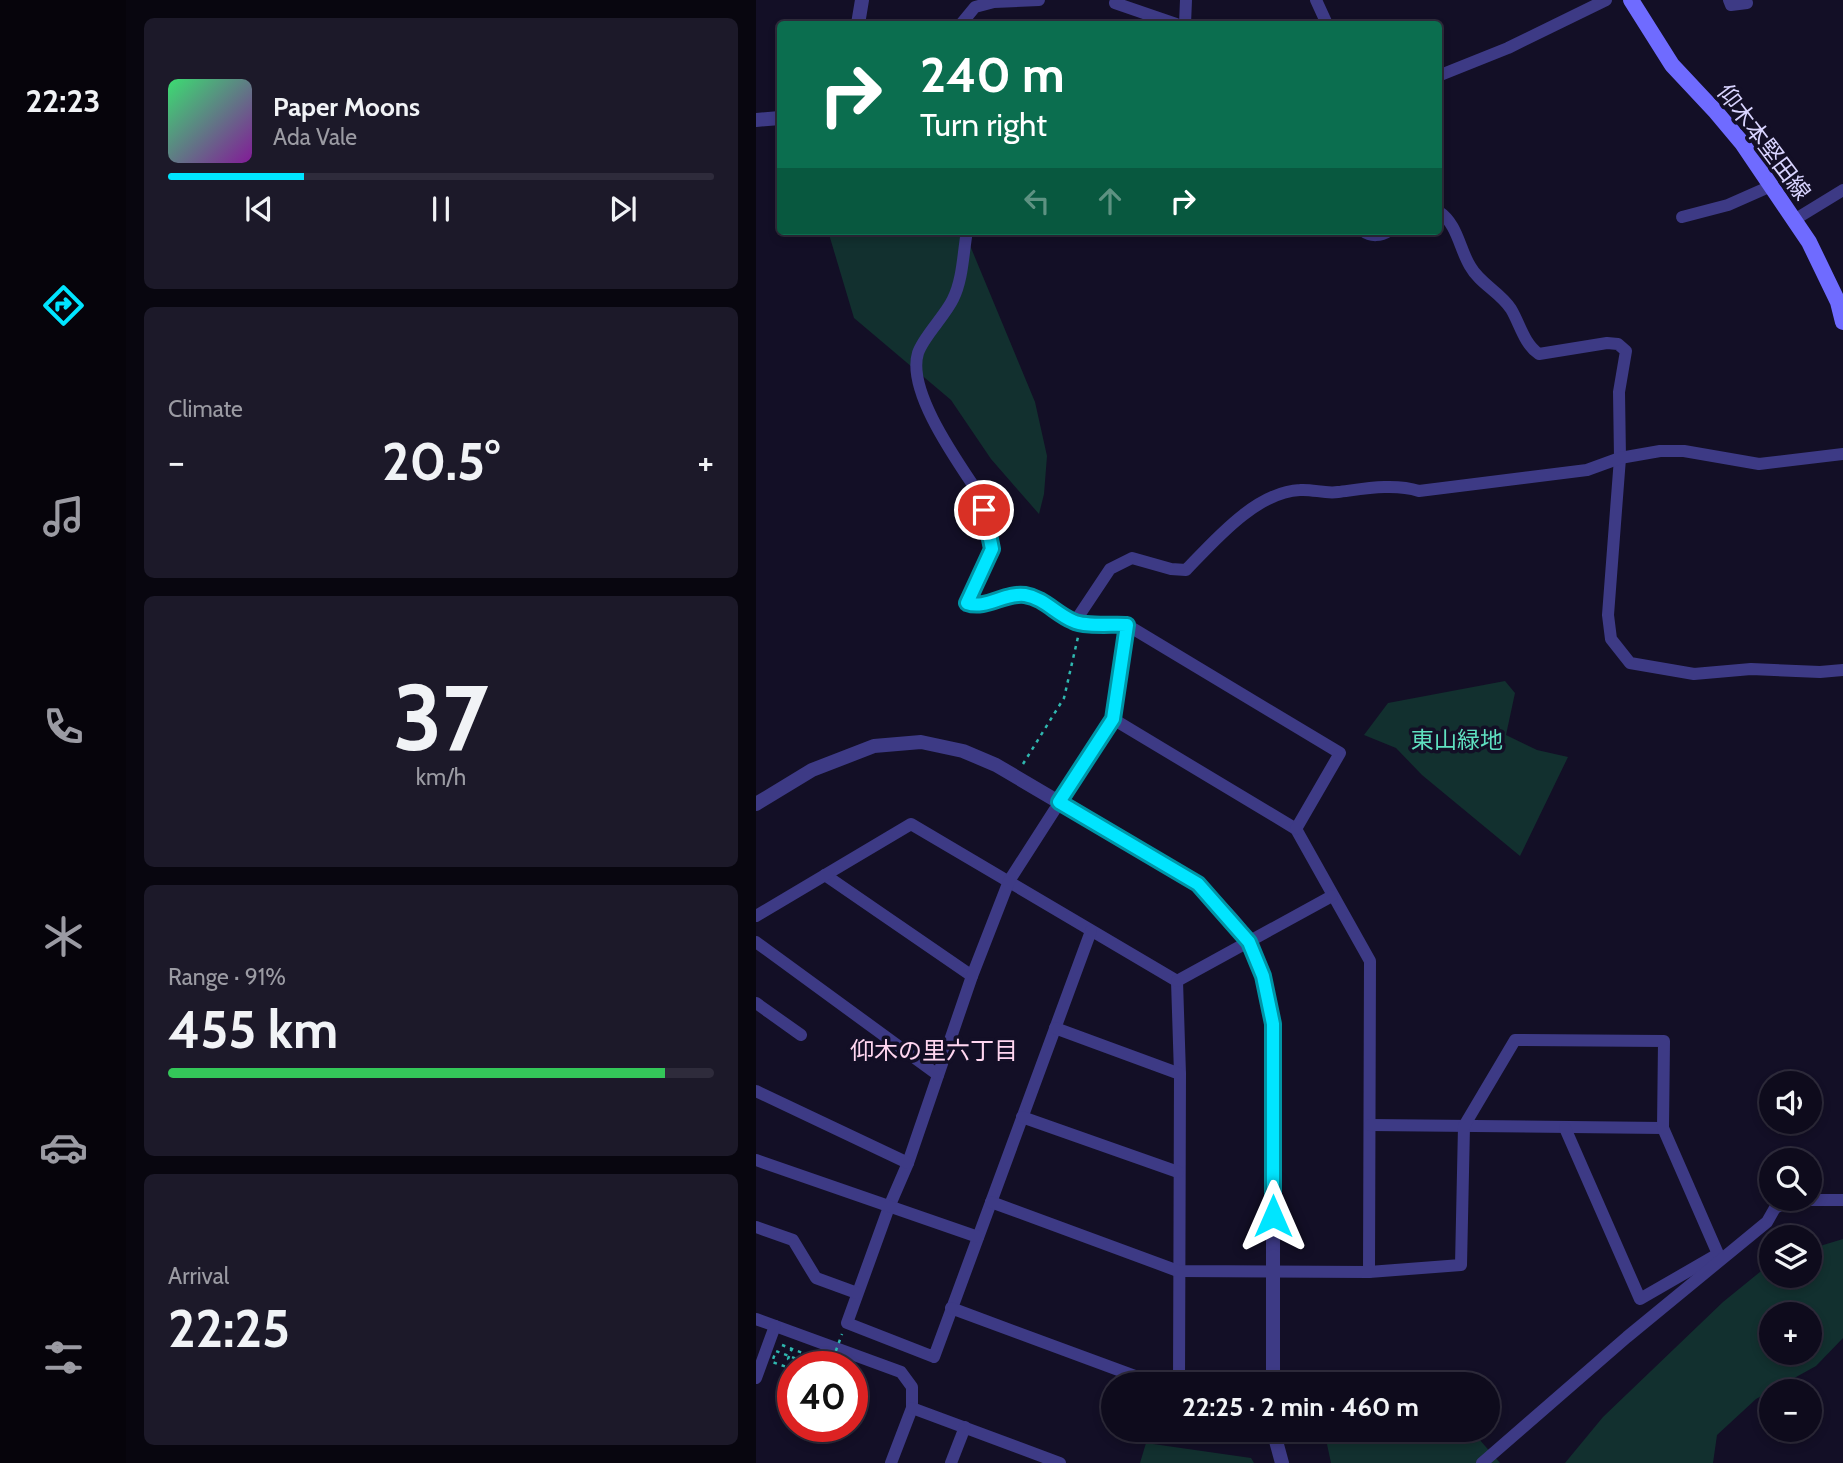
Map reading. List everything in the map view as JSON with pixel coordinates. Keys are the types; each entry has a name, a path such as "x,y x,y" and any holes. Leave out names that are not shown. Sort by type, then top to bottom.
{"main road":[{"name":"仰木本堅田線","path":"1631,0 1672,65 1742,143 1809,242 1838,302 1843,322"}],"street":[{"path":"858,21 862,0"},
{"path":"963,21 975,7 994,2 1039,0"},
{"path":"1185,21 1186,0"},
{"path":"1316,0 1326,21"},
{"path":"1442,74 1508,48 1606,0"},
{"path":"1728,0 1731,5 1746,3"},
{"path":"1115,3 1168,21"},
{"path":"756,120 777,118"},
{"path":"1682,217 1728,205 1771,186"},
{"path":"1794,220 1843,190"},
{"path":"1442,214 1450,219 1479,280 1510,306 1531,349 1538,354 1607,343 1618,344 1626,351 1619,392 1620,458 1608,615 1611,639 1630,663 1694,674 1751,668 1820,672 1843,670"},
{"path":"966,235 954,299 918,353 917,366 921,393 928,411 981,497 984,510 992,549 967,603 975,606 1012,595 1026,595 1078,623 1127,625 1339,753 1296,829"},
{"path":"1078,623 1110,569 1132,558 1139,558 1171,569 1186,569 1220,533 1272,496 1300,490 1336,493 1371,488 1432,490 1587,470 1620,458 1660,451 1684,451 1759,464 1843,454"},
{"path":"1091,931 934,1357 847,1323 908,1163 972,976 1009,881 1113,719 1127,625"},
{"path":"1113,719 1296,829 1370,961 1369,1272"},
{"path":"756,804 812,770 874,746 921,742 963,751 1016,776 1198,884 1249,942 1263,976 1273,1024 1273,1372"},
{"path":"756,916 911,824 1177,981"},
{"path":"825,875 972,976"},
{"path":"1177,981 1332,895"},
{"path":"756,942 938,1076"},
{"path":"1177,981 1180,1074 1179,1372"},
{"path":"756,1003 802,1035"},
{"path":"1055,1028 1180,1074"},
{"path":"991,1202 1178,1272 1369,1272 1461,1265 1464,1126 1514,1040 1664,1041 1663,1128 1718,1254 1640,1299 1565,1128"},
{"path":"756,1091 908,1163"},
{"path":"1022,1116 1178,1172"},
{"path":"1370,1125 1663,1128"},
{"path":"756,1160 978,1237"},
{"path":"1482,1463 1627,1337 1767,1222 1775,1208 1791,1200 1843,1200"},
{"path":"756,1227 793,1240 816,1278 857,1293"},
{"path":"951,1308 1124,1372"},
{"path":"756,1320 901,1372 912,1387 912,1408 891,1463"},
{"path":"756,1378 775,1326"},
{"path":"912,1408 965,1427 1040,1460 1060,1463"},
{"path":"951,1463 965,1427"},
{"path":"1276,1442 1282,1463"}],"path":[{"path":"1016,776 1063,698 1078,623"},
{"path":"835,1351 842,1334"},
{"path":"792,1349 797,1351"},
{"path":"777,1351 772,1362 777,1364"}],"green space":[{"path":"829,235 966,235 1035,402 1047,456 1044,494 1039,514 991,459 951,400 854,318"},
{"name":"東山緑地","path":"1505,681 1515,693 1506,735 1537,750 1568,757 1520,856 1422,775 1396,748 1364,735 1388,703"},
{"path":"1843,1239 1843,1338 1822,1360 1822,1302 1759,1302 1759,1365 1817,1365 1792,1379 1759,1379 1759,1397 1717,1435 1713,1463 1565,1463 1603,1417 1723,1302 1759,1273 1759,1288 1822,1288 1822,1245"},
{"path":"1327,1442 1482,1442 1500,1463 1331,1463"},
{"path":"1146,1443 1251,1458 1254,1463 1140,1463"}],"district":[{"name":"仰木の里六丁目","path":"934,1050"}],"route":[{"path":"984,510 992,549 967,603 975,606 1012,595 1026,595 1047,604 1074,623 1127,625 1113,719 1059,802 1198,884 1249,942 1263,976 1273,1024 1273,1216"}]}
